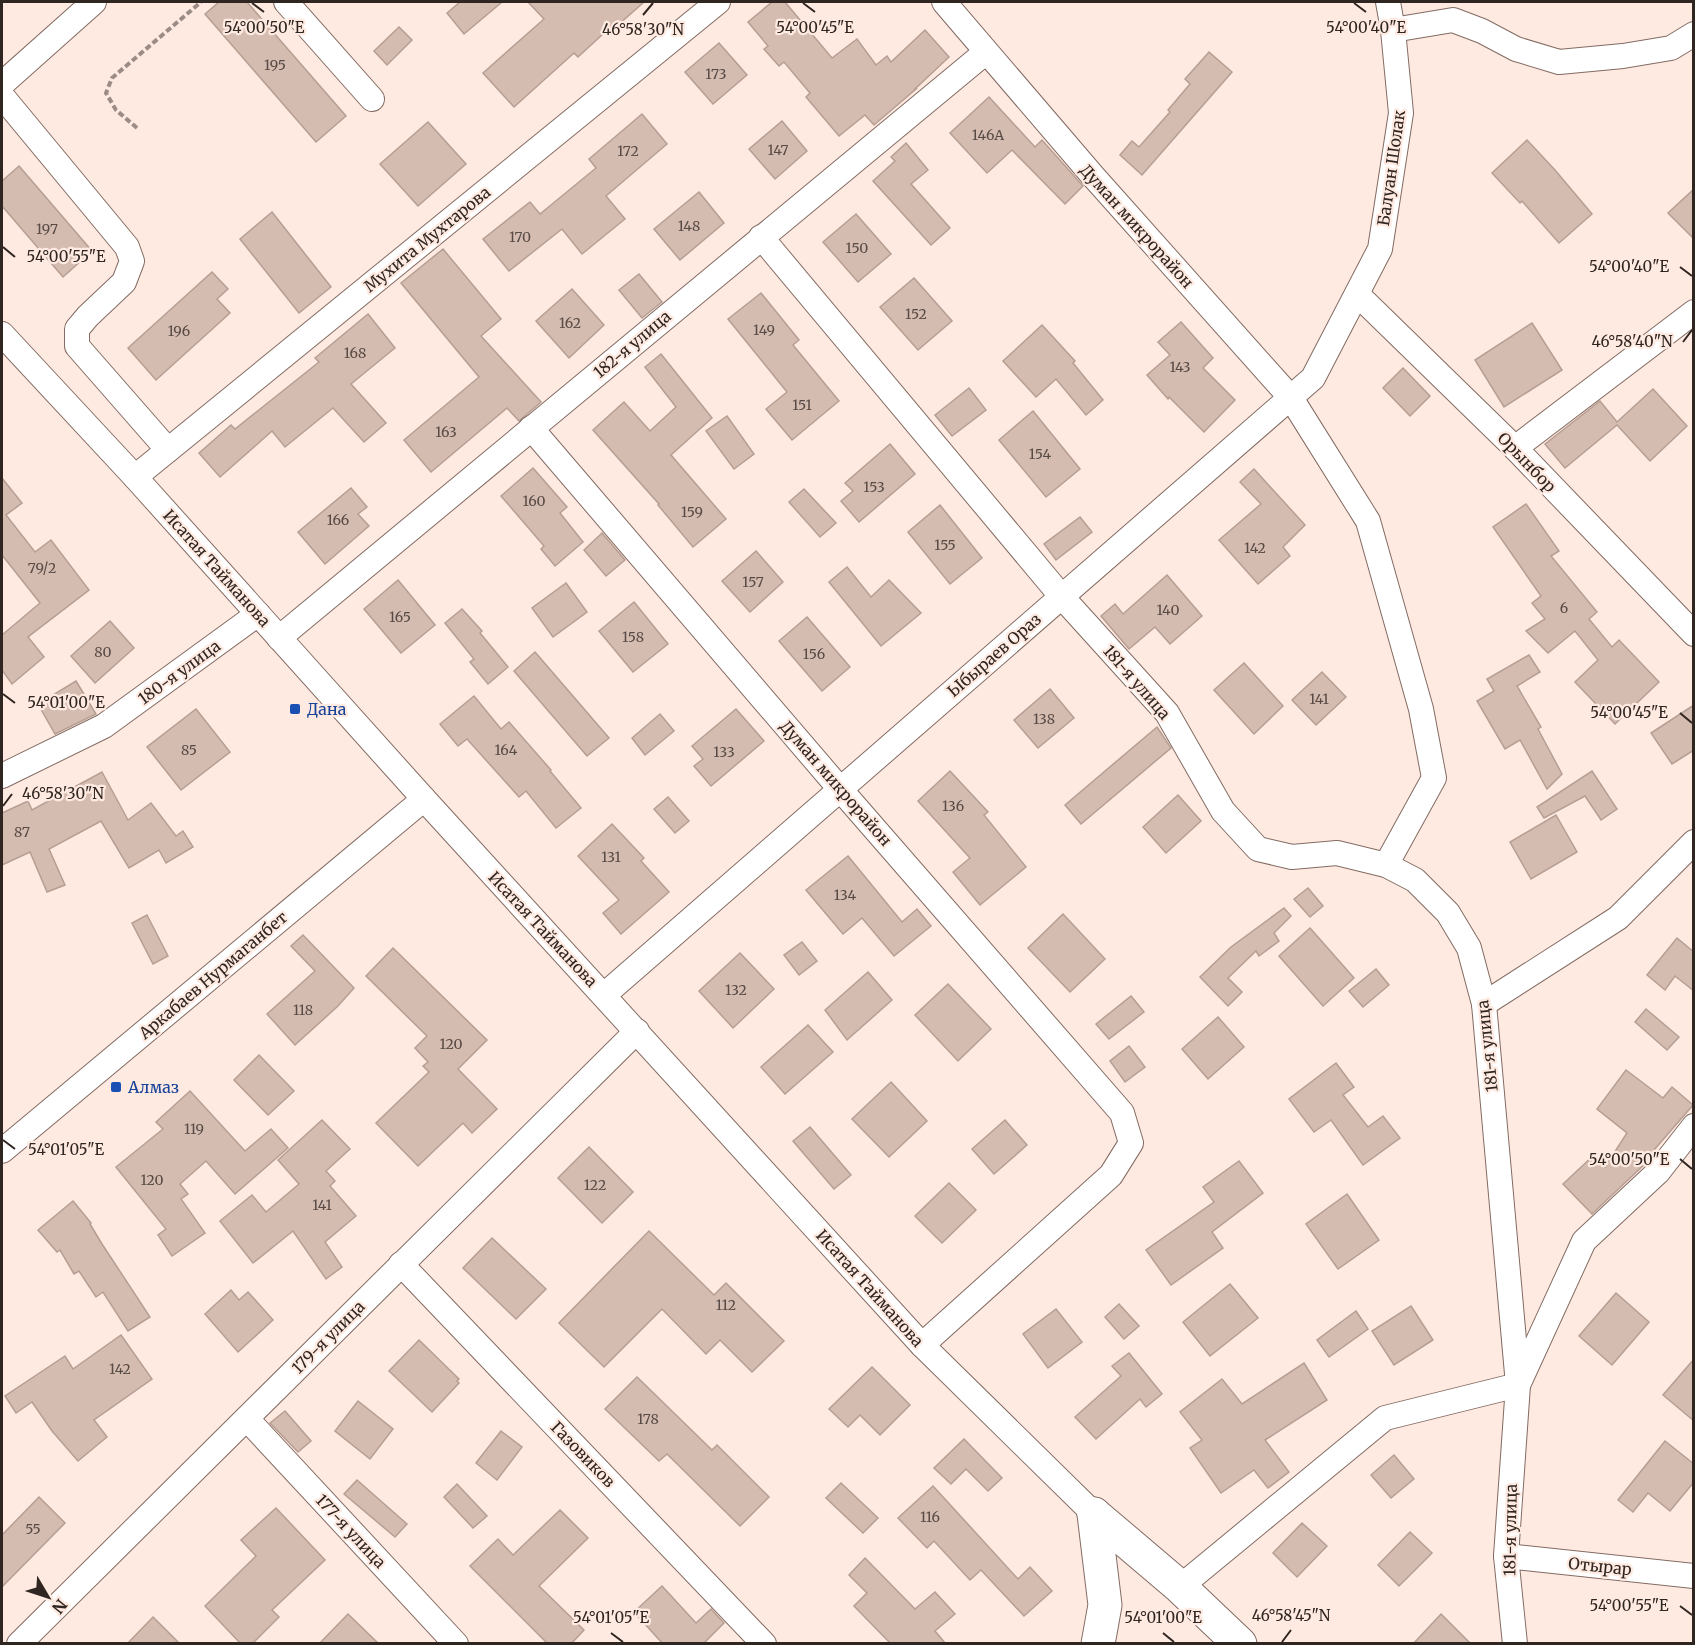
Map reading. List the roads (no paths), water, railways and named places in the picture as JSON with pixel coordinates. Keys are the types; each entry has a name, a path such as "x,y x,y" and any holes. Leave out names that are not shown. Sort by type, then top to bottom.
{"highway":[{"path":"1094,1514 1180,1587 1226,1638"},
{"path":"1094,1514 1105,1605 1098,1644"}],"street":[{"path":"2,84 94,2"},
{"path":"286,2 372,99"},
{"name":"Думан микрорайон","path":"944,2 1093,176 1291,398 1368,521 1421,709 1434,778 1386,865"},
{"name":"Балуан Шолак","path":"1357,294 1380,249 1401,113 1388,2"},
{"name":"Мухита Мухтарова","path":"135,477 714,3"},
{"path":"1393,30 1453,20 1482,31 1516,49 1559,62 1623,56 1671,48 1694,34"},
{"name":"182-я улица","path":"279,638 986,52"},
{"path":"2,96 128,247 132,261 124,282 77,329 77,346 168,450"},
{"path":"761,237 1062,597"},
{"name":"Ыбыраев Ораз","path":"604,995 1313,378 1357,294"},
{"name":"Орынбор","path":"1357,294 1515,448 1694,634"},
{"path":"1515,448 1694,312"},
{"name":"Исатая Тайманова","path":"2,334 135,477 424,799 922,1345 1094,1514"},
{"name":"Думан микрорайон","path":"531,428 840,789 1122,1113 1131,1143 1111,1175 922,1345"},
{"name":"181-я улица","path":"1062,597 1167,713 1223,810 1258,849 1292,857 1337,853 1386,865 1415,880 1448,913 1469,948 1484,1004 1518,1384 1506,1556 1515,1644"},
{"name":"180-я улица","path":"2,776 104,726 258,614"},
{"name":"Аркабаев Нурмаганбет","path":"2,1151 424,799"},
{"path":"1484,1004 1618,918 1694,842"},
{"name":"179-я улица","path":"19,1644 637,1031"},
{"path":"1180,1587 1385,1418 1518,1384 1584,1241 1658,1172 1694,1126"},
{"name":"Газовиков","path":"401,1264 764,1644"},
{"name":"177-я улица","path":"247,1419 456,1644"},
{"name":"Отырар","path":"1506,1556 1694,1576"}],"place":[{"name":"Дана","path":"295,709"},
{"name":"Алмаз","path":"116,1087"}]}
